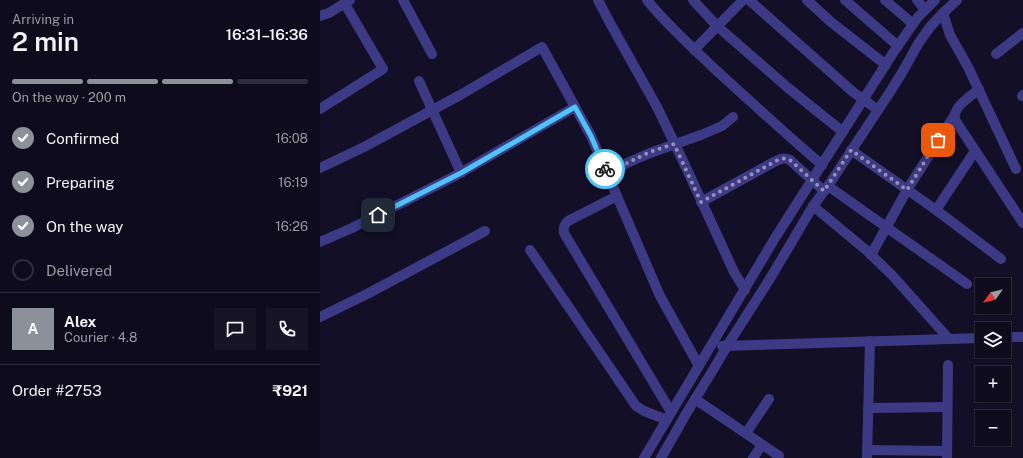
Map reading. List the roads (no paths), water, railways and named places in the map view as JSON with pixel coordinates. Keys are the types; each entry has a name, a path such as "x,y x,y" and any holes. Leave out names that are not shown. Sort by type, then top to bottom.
{"street":[{"path":"403,0 432,54"},
{"path":"598,0 657,107 734,272 745,290"},
{"path":"647,0 663,19 694,50 822,165"},
{"path":"693,0 717,26 843,132"},
{"path":"694,50 743,0"},
{"path":"749,0 853,92 878,110"},
{"path":"807,0 831,22 886,65"},
{"path":"845,0 898,46"},
{"path":"885,0 913,24"},
{"path":"917,0 925,10"},
{"path":"644,458 775,238 898,46 913,24 935,0"},
{"path":"661,458 695,399 771,278 813,206 878,110 918,44 930,27 957,0"},
{"path":"320,16 329,13 347,2 383,69 320,109"},
{"path":"943,13 950,35 968,67 1016,169"},
{"path":"996,54 1023,33"},
{"path":"320,166 364,147 462,94 542,47 591,136 660,296 699,366"},
{"path":"419,81 461,173"},
{"path":"871,255 907,190 954,116 958,107 979,90"},
{"path":"320,242 352,228 461,173 575,107"},
{"path":"954,116 955,120 1023,223"},
{"path":"608,175 627,163 650,152 701,136 722,126 733,118"},
{"path":"851,150 1002,259"},
{"path":"936,210 975,151"},
{"path":"701,202 780,159 785,158 790,160 812,180 887,228 968,284"},
{"path":"616,196 568,221 563,229 669,416"},
{"path":"813,206 871,255 892,275 949,339"},
{"path":"320,317 485,232"},
{"path":"530,250 636,406 644,411 669,416"},
{"path":"1011,338 1023,337"},
{"path":"711,346 975,338"},
{"path":"870,341 867,454 947,455 948,365"},
{"path":"695,399 779,456"},
{"path":"746,434 769,399"},
{"path":"868,408 947,407"},
{"path":"753,458 762,445"}]}
